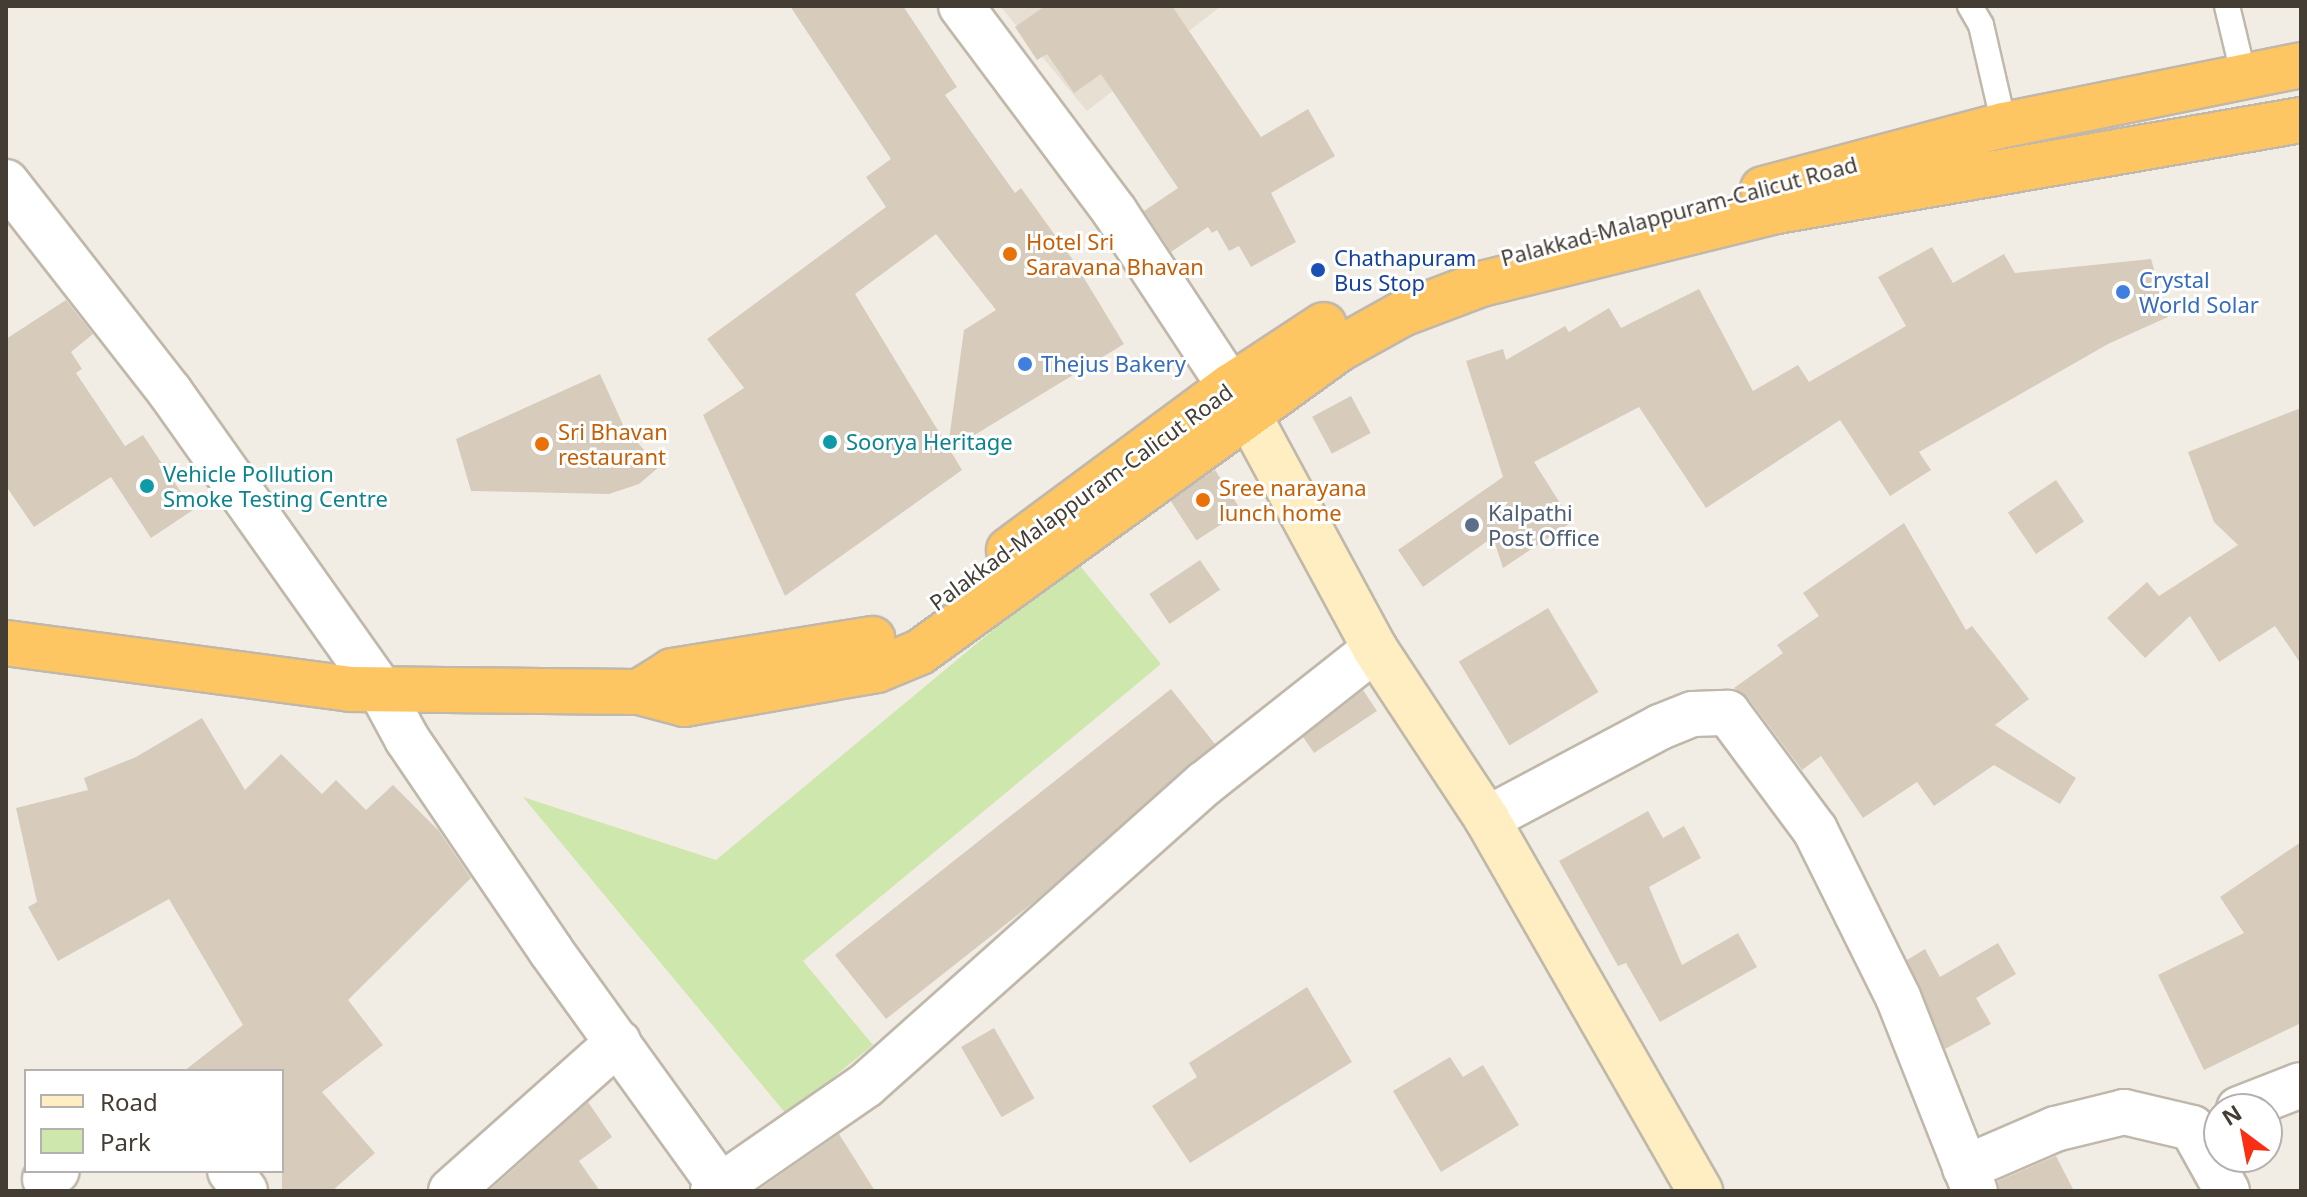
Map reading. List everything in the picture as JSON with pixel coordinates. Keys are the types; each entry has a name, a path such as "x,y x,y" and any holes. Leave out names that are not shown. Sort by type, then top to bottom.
{"highway":[{"name":"Palakkad-Malappuram-Calicut Road","path":"6,643 380,689 639,692 684,704 877,670 920,652 1239,400 1323,325 1442,274 2004,125 2301,65"},
{"name":"Palakkad-Malappuram-Calicut Road","path":"1239,400 1402,314 1481,284 1771,212 2301,120"}],"street":[{"path":"961,6 1115,212 1239,400 1375,649 1487,819 1700,1191"},
{"path":"6,182 170,392 380,689 424,764 719,1189 866,1085 1204,784 1375,649"},
{"path":"1487,819 1660,727 1693,714 1728,713 1815,830 1898,997 1970,1180 2055,1129 2124,1112 2203,1123"},
{"path":"451,1191 618,1042"},
{"path":"2280,1093 2301,1085"},
{"path":"232,1173 245,1191"}],"lane":[{"path":"1970,6 1981,25 2004,125"},
{"path":"2227,6 2244,77"}],"shaded area":[{"path":"1000,6 1221,6 1087,111"}],"green space":[{"path":"1076,561 1161,664 803,961 873,1045 787,1115 523,797 716,860"}],"building":[{"path":"790,6 903,6 957,87 945,95 1015,193 1021,188 1073,260 1124,344 950,450 962,470 785,596 703,415 744,388 707,339 886,207 866,177 891,159","holes":["936,234 996,310 964,330 948,447 855,294"]},
{"path":"1045,6 1172,6 1261,137 1308,109 1335,156 1271,193 1296,242 1251,267 1239,246 1229,251 1217,230 1212,233 1208,227 1171,252 1144,211 1178,188 1101,74 1074,93 1047,54 1037,60 1015,27"},
{"path":"1932,247 1953,283 2004,254 2015,273 2151,259 2168,317 2108,344 1919,452 1931,470 1890,496 1840,420 1706,508 1639,407 1534,462 1572,522 1503,568 1493,537 1423,587 1398,550 1503,477 1466,361 1503,349 1506,360 1565,326 1569,332 1609,308 1621,328 1699,289 1753,391 1798,365 1809,382 1906,326 1878,277"},
{"path":"66,300 93,334 71,352 82,369 76,373 125,446 143,435 193,510 151,538 111,477 34,527 6,486 6,339"},
{"name":"Sri Bhavan restaurant","path":"600,374 624,427 659,467 639,484 609,494 471,491 456,439"},
{"path":"1351,396 1371,433 1332,454 1312,417"},
{"path":"2301,408 2301,664 2275,626 2219,662 2190,616 2145,658 2107,618 2147,582 2159,596 2238,545 2214,522 2188,452"},
{"name":"Sree narayana lunch home","path":"1215,470 1242,511 1196,541 1170,499"},
{"path":"2056,480 2084,521 2036,554 2008,512"},
{"path":"1904,523 1966,630 1972,626 2029,699 1995,725 2076,778 2060,804 1994,765 1934,806 1917,782 1863,818 1821,756 1802,770 1748,698 1734,688 1783,653 1777,645 1819,616 1803,593"},
{"path":"1200,560 1220,590 1170,624 1149,594"},
{"path":"1548,608 1598,692 1509,746 1459,662"},
{"path":"1171,689 1215,744 1034,902 886,1019 835,955"},
{"path":"1363,690 1377,711 1314,753 1303,737"},
{"path":"202,718 245,790 281,754 322,794 336,780 366,810 393,785 439,831 471,878 348,1000 383,1045 322,1092 375,1153 332,1191 282,1191 284,1069 187,1069 243,1025 169,899 58,961 28,907 37,902 16,808 88,790 84,778 136,757"},
{"path":"1648,811 1663,838 1684,826 1701,858 1649,887 1682,965 1738,933 1757,967 1660,1022 1626,963 1618,966 1559,861"},
{"path":"2301,842 2301,1023 2204,1070 2158,975 2244,933 2220,897"},
{"path":"1998,943 2016,974 1976,998 1991,1024 1945,1049 1907,960 1925,949 1940,977"},
{"path":"1307,987 1352,1062 1190,1163 1152,1106 1197,1077 1189,1063"},
{"path":"994,1028 1034,1098 1002,1117 961,1047"},
{"path":"1450,1057 1463,1077 1483,1065 1519,1125 1441,1172 1393,1091"},
{"path":"588,1102 612,1137 579,1161 600,1191 489,1191"},
{"path":"839,1134 875,1191 757,1191"},
{"path":"2056,1156 2074,1191 1999,1191 1998,1181"}],"place":[{"name":"Hotel Sri Saravana Bhavan","path":"1010,254"},
{"name":"Chathapuram Bus Stop","path":"1318,270"},
{"name":"Crystal World Solar","path":"2123,292"},
{"name":"Thejus Bakery","path":"1025,364"},
{"name":"Soorya Heritage","path":"830,442"},
{"name":"Sri Bhavan restaurant","path":"542,444"},
{"name":"Vehicle Pollution Smoke Testing Centre","path":"147,486"},
{"name":"Sree narayana lunch home","path":"1203,500"},
{"name":"Kalpathi Post Office","path":"1472,525"}]}
